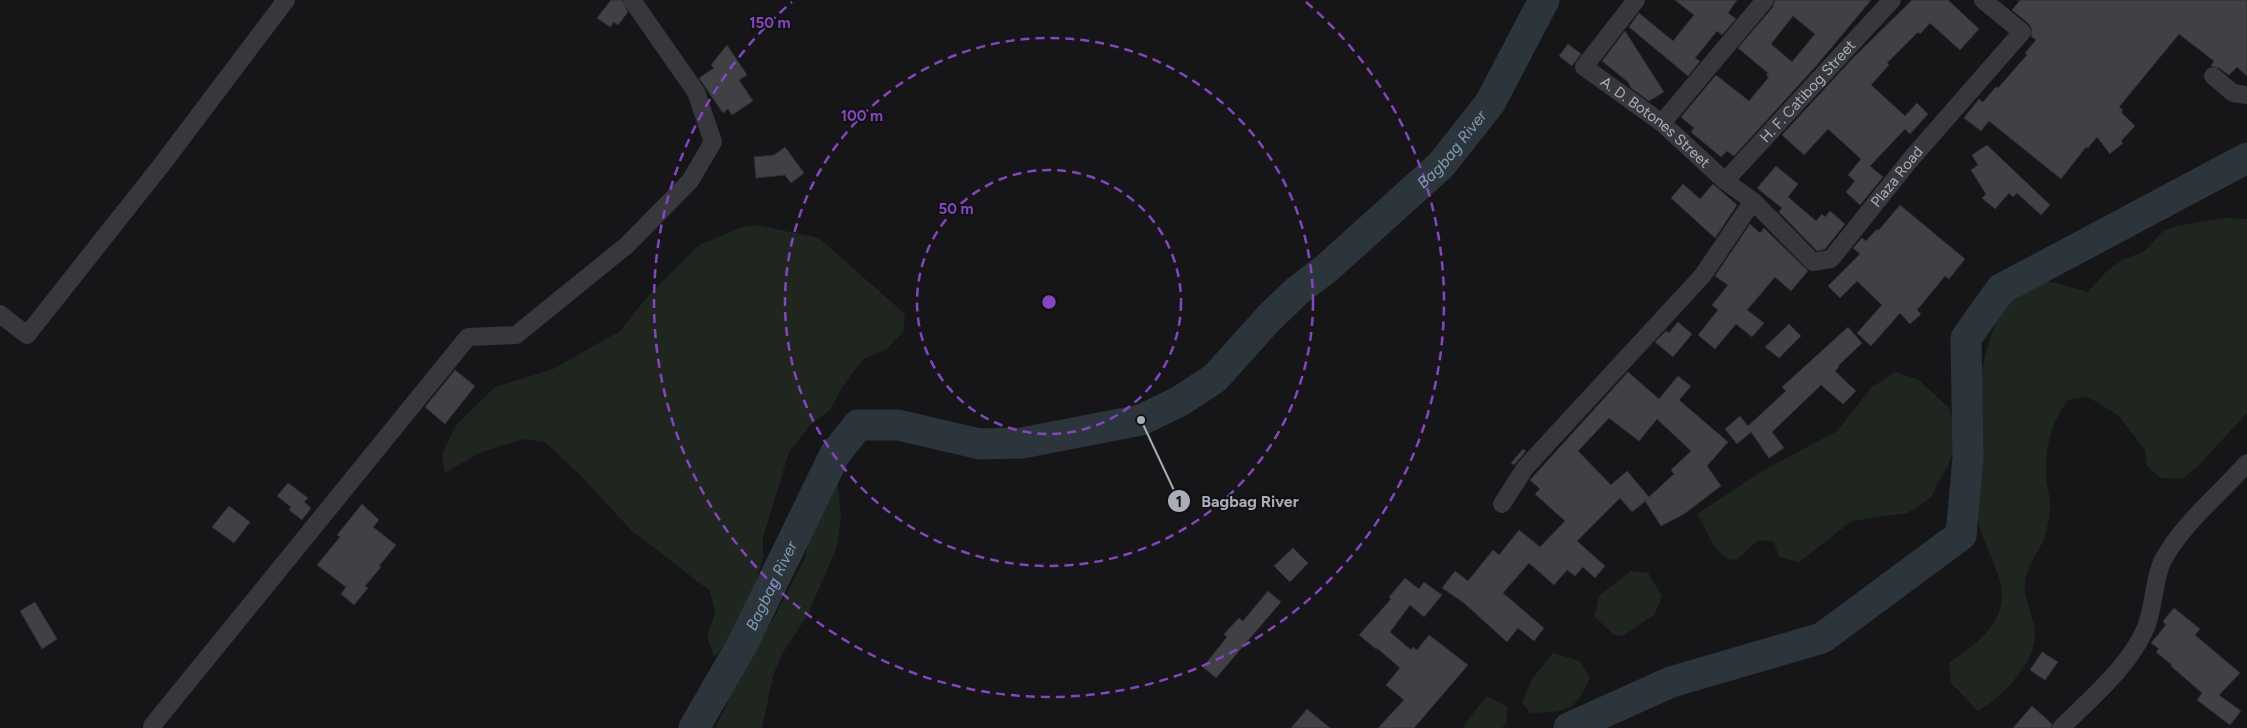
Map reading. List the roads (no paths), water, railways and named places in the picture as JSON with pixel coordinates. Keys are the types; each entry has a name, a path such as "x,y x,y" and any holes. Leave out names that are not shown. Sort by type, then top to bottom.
{"street":[{"path":"0,314 27,334 162,163 286,0"},
{"path":"152,726 468,337 516,335 626,245 690,182 714,142 696,92 632,0"},
{"name":"A. D. Botones Street","path":"1636,0 1584,67 1662,123 1724,181"},
{"path":"1662,123 1765,0"},
{"name":"H. F. Catibog Street","path":"1724,181 1892,0"},
{"name":"Plaza Road","path":"1724,181 1753,201 1813,262 1831,259 1910,160 2022,32 1983,0"},
{"path":"2214,76 2233,93 2247,95"},
{"path":"1502,504 1525,468 1703,275 1753,201"},
{"path":"2061,728 2102,687 2127,658 2146,627 2162,562 2186,527 2247,463"}],"waterway":[{"name":"Bagbag River","path":"694,728 743,643 835,454 858,425 898,425 980,444 1022,443 1141,420 1180,401 1215,378 1269,318 1297,291 1327,268 1441,165 1490,103 1544,0"},
{"path":"1569,728 1671,682 1822,638 1961,535 1968,458 1966,338 2001,289 2247,158"}],"place":[{"name":"Bagbag River","path":"1141,420"}]}
